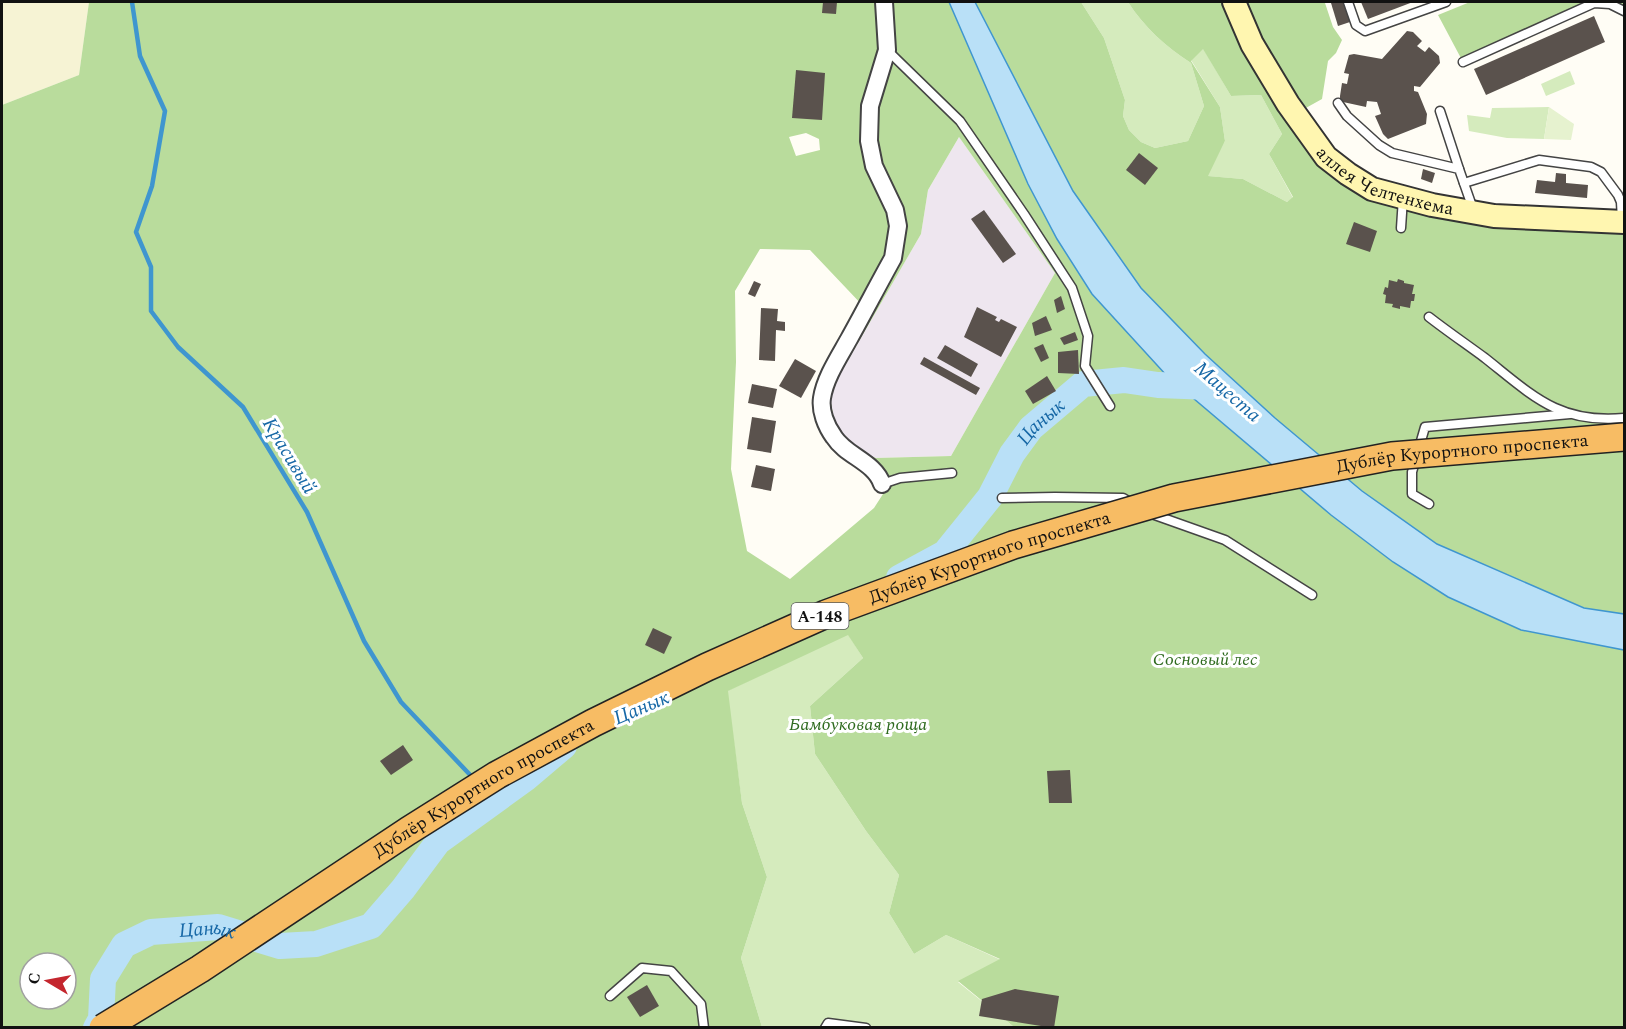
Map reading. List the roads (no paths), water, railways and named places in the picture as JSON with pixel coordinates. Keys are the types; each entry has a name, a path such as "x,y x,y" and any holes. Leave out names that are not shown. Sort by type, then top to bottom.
{"highway":[{"name":"Дублёр Курортного проспекта","path":"102,1028 200,969 408,831 497,776 593,723 675,682 826,614 1013,545 1174,498 1392,456 1624,437"}],"main road":[{"name":"аллея Челтенхема","path":"1234,2 1252,44 1288,104 1326,157 1372,189 1494,216 1623,221"}],"street":[{"path":"882,484 875,472 843,448 833,436 826,422 822,397 834,367 893,258 897,243 898,226 895,210 874,166 869,141 870,106 887,50 884,2"}],"lane":[{"path":"1348,2 1356,25 1365,31 1446,2"},
{"path":"1463,62 1594,3 1610,4 1624,11"},
{"path":"887,50 960,121 1072,288 1089,336 1085,366 1110,406"},
{"path":"1338,103 1347,116 1379,145 1392,153 1459,169"},
{"path":"1440,111 1474,213"},
{"path":"1464,183 1539,160 1591,167 1601,172 1618,195 1623,221"},
{"path":"1401,228 1403,197"},
{"path":"1429,317 1538,401 1570,414 1604,420 1624,418"},
{"path":"1430,504 1412,494 1412,472 1425,427 1570,414"},
{"path":"882,484 900,478 952,473"},
{"path":"1002,498 1123,498 1156,517 1225,540 1312,595"},
{"path":"610,996 642,968 671,971 701,1004 704,1028"},
{"path":"825,1028 828,1023 866,1028"}],"water":[{"name":"Мацеста","path":"949,2 975,2 1073,191 1141,288 1205,354 1275,418 1362,491 1437,544 1584,608 1624,614 1624,650 1521,630 1448,597 1393,562 1331,515 1167,376 1092,294 1057,239 1028,184"}],"waterway":[{"name":"Красивый","path":"132,2 140,56 165,111 152,186 136,232 151,267 151,311 178,347 243,407 307,512 364,641 401,702 474,779"},
{"name":"Цанык","path":"899,578 945,553 990,497 1012,454 1031,428 1083,384 1124,380 1158,385 1211,387"},
{"name":"Цанык","path":"96,1028 101,1019 103,979 124,945 151,932 218,927 280,946 316,944 371,926 403,889 438,842 525,779 564,746"},
{"name":"Красивый","path":"486,792 494,801"}],"park label":[{"name":"Сосновый лес","path":"1205,659"},
{"name":"Бамбуковая роща","path":"858,724"}]}
